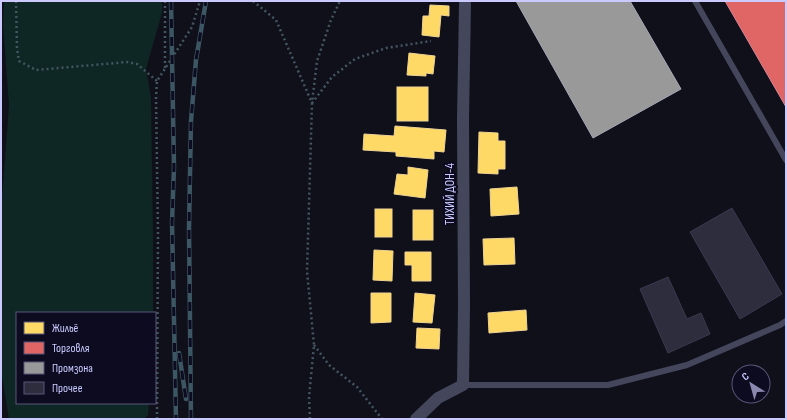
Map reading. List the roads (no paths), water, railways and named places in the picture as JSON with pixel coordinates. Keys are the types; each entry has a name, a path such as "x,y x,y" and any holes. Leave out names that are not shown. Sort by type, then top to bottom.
{"street":[{"name":"ТИХИЙ ДОН-4","path":"462,385 464,305 463,119 465,4"},
{"path":"416,419 438,398 462,385"}],"lane":[{"path":"695,1 786,160"},
{"path":"462,385 608,385 687,366 786,321"}],"railway":[{"path":"171,1 174,167 172,223 176,419"},
{"path":"191,419 189,228 191,121 196,60 206,1"},
{"path":"179,353 186,399"}]}
